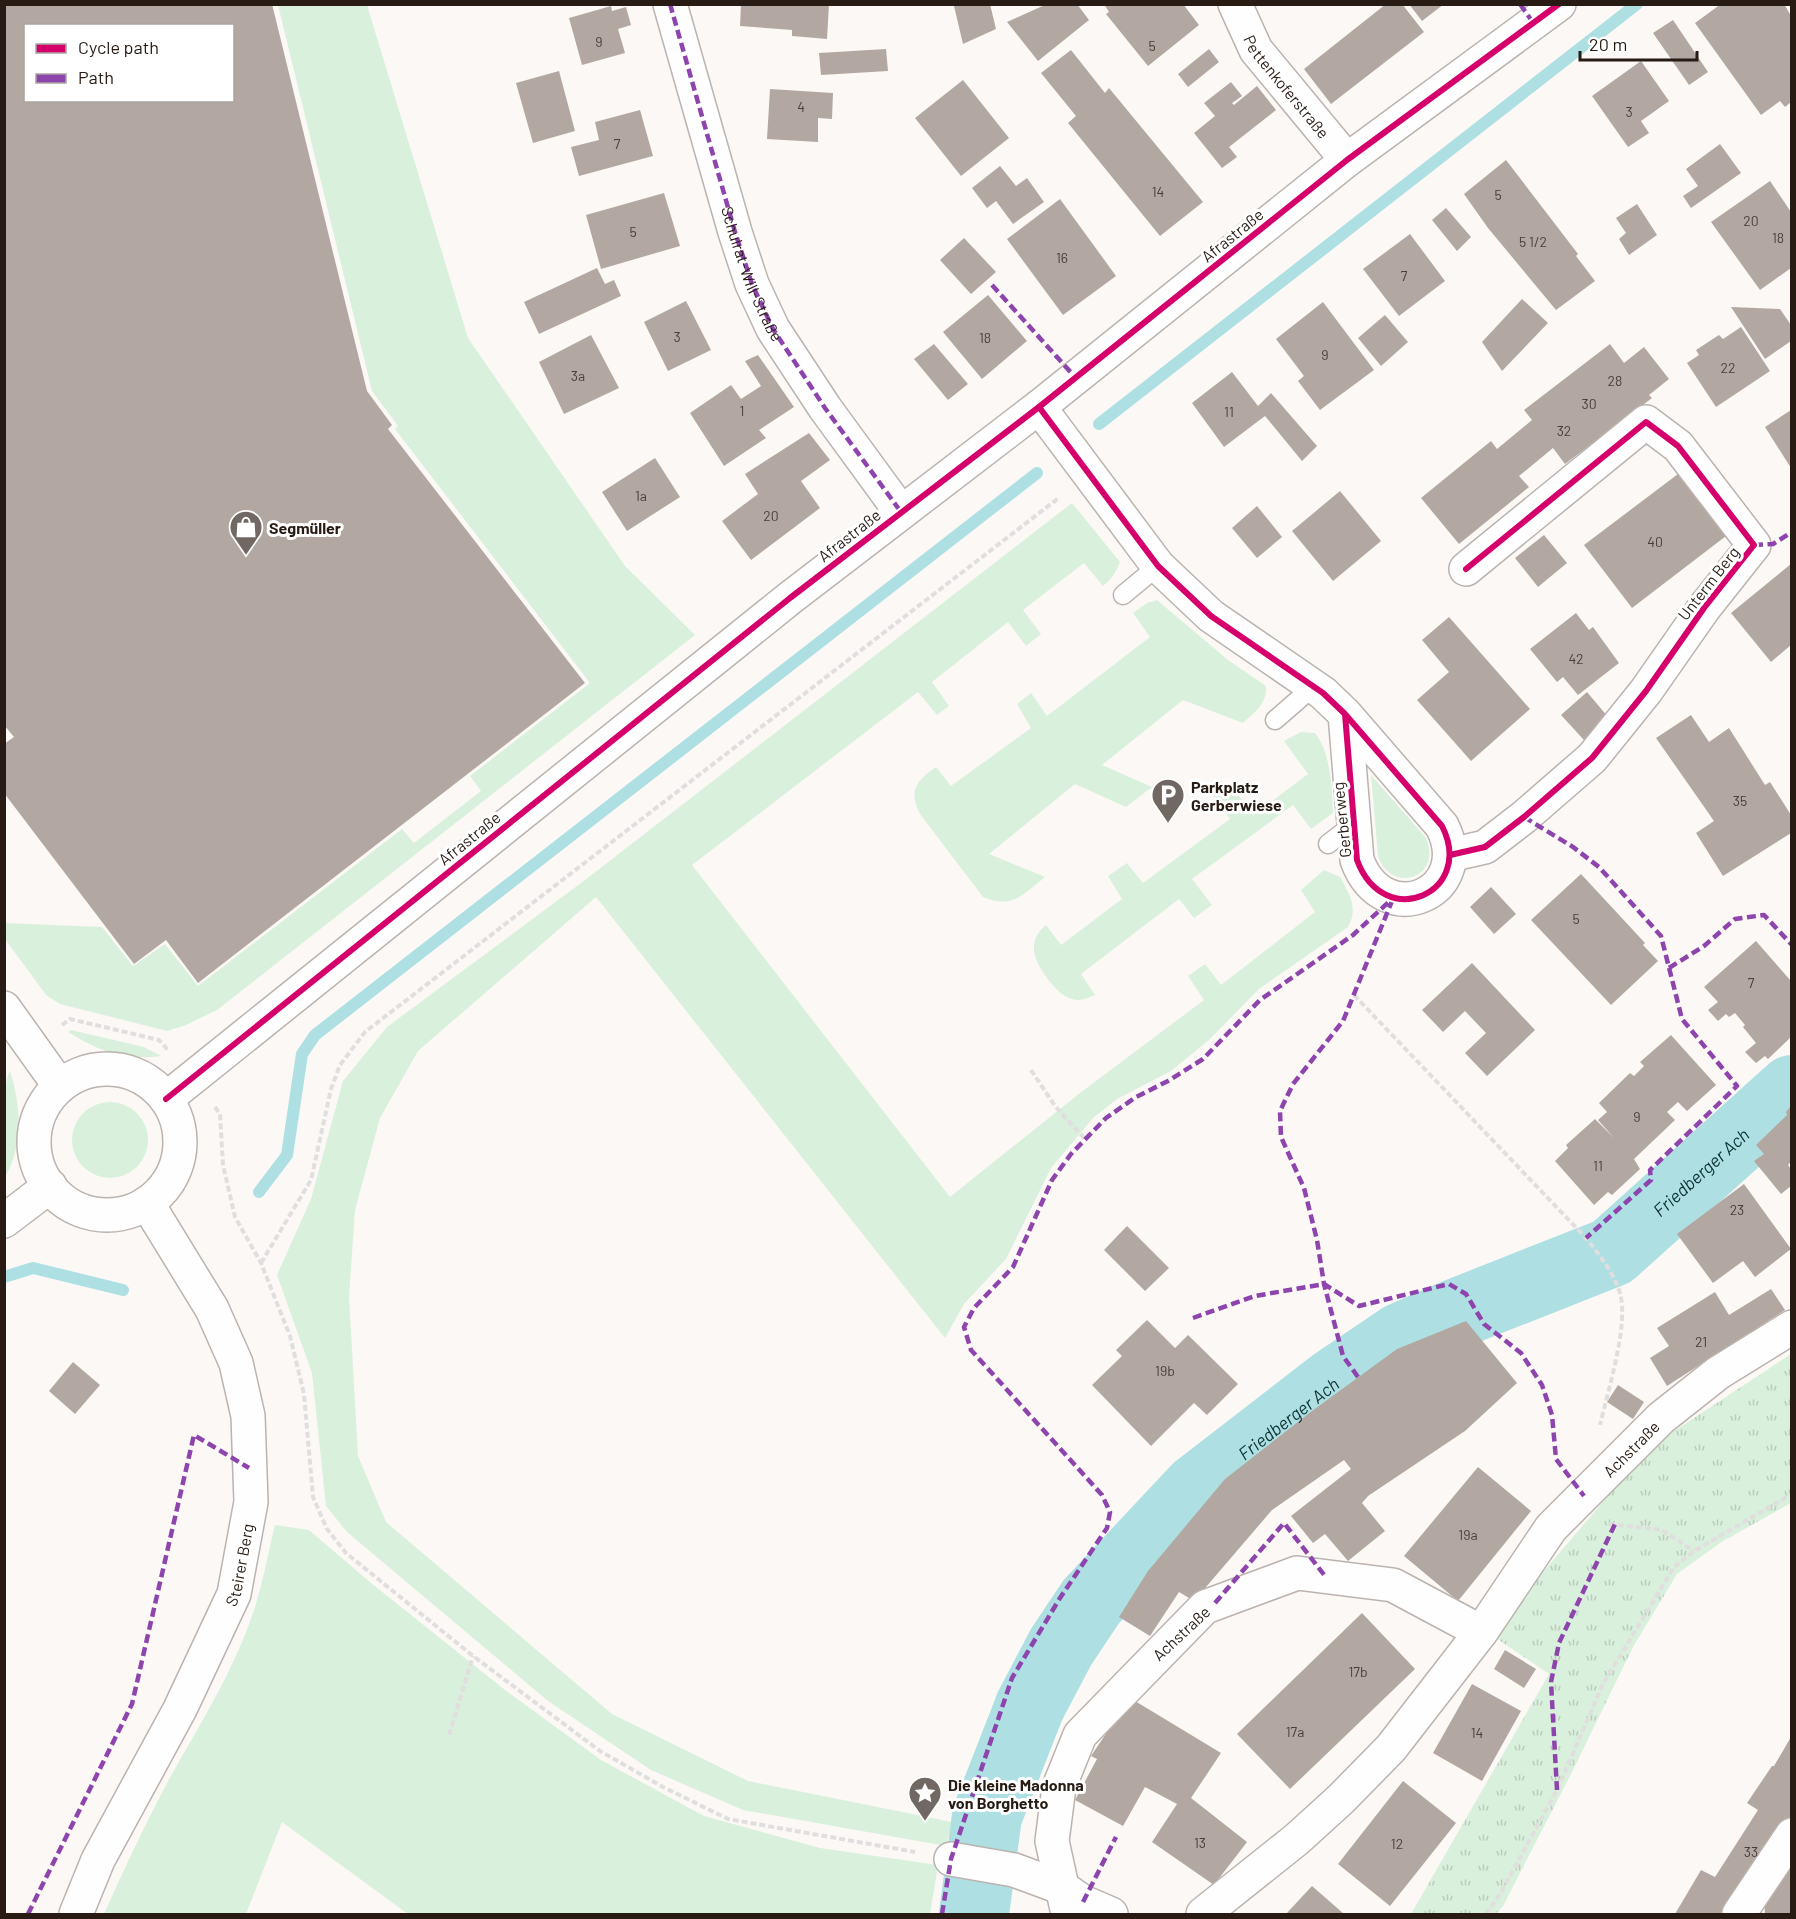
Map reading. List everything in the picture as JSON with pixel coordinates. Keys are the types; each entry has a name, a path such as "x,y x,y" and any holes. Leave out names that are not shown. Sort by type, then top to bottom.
{"street":[{"name":"Schulrat-Will-Straße","path":"669,4 752,284 773,329 818,398 901,512"},
{"name":"Pettenkoferstraße","path":"1235,4 1256,50 1347,160"},
{"name":"Afrastraße","path":"166,1099 901,512 1039,407 1347,160 1559,4"},
{"path":"1039,407 1158,566 1211,616 1314,686 1345,714 1442,826 1449,840 1450,855"},
{"name":"Unterm Berg","path":"1450,855 1485,847 1524,817 1592,758 1646,692 1704,608 1754,545 1678,446 1646,422 1466,569"},
{"name":"Gerberweg","path":"1345,714 1357,860 1372,887 1394,898 1415,898 1429,892 1440,883 1448,870 1450,855"},
{"path":"4,1008 59,1085"},
{"path":"101,1069 126,1071 148,1082 166,1099 176,1120 180,1144 175,1167 164,1188 147,1203 125,1213 101,1215 78,1209 58,1196 44,1179 35,1156 34,1131 42,1107 59,1085 78,1074 101,1069"},
{"path":"4,1221 50,1186"},
{"name":"Steirer Berg","path":"76,1914 98,1860 180,1709 234,1594 251,1502 248,1416 236,1363 212,1309 147,1203"},
{"name":"Achstraße","path":"1203,1914 1297,1839 1341,1799 1391,1748 1481,1632 1551,1528 1660,1418 1718,1373 1791,1327"},
{"name":"Achstraße","path":"1065,1901 1052,1841 1059,1787 1080,1735 1205,1606 1297,1573 1393,1585 1481,1632"},
{"path":"1739,1914 1791,1835"},
{"path":"956,1860 1014,1870 1065,1901 1083,1902 1111,1914"}],"lane":[{"path":"1123,595 1158,566"},
{"path":"1275,720 1314,686"},
{"path":"1328,844 1354,824"}],"path":[{"path":"261,1263 310,1180 340,1065 365,1032 1089,475"},
{"path":"1354,995 1586,1238 1610,1269 1620,1294 1623,1323 1599,1429"},
{"path":"33,1046 70,1019 159,1040 192,1077 220,1114 224,1165 235,1217 261,1263 290,1336 304,1394 313,1497 327,1529 346,1553 473,1656 600,1751 663,1787 728,1819 956,1860"},
{"path":"1031,1070 1055,1106 1086,1140"},
{"path":"1486,1914 1500,1894 1557,1790 1604,1684 1674,1567 1694,1551 1791,1494"},
{"path":"1551,1528 1614,1524 1662,1530 1694,1551"},
{"path":"449,1735 473,1656"}],"green space":[{"path":"278,5 367,5 468,338 625,566 695,635 217,1010 186,1025 167,1031 60,1004 46,995 5,939 5,923 102,927 133,966 165,944 198,986 402,829 414,843 481,791 470,776 590,683 395,429 398,426 372,391"},
{"path":"1072,503 1120,562 1113,575 1103,586 1084,563 1023,610 1041,634 1026,646 1008,622 932,682 949,706 937,715 918,692 692,865 950,1197 1080,1093 1204,1000 1188,976 1205,964 1221,985 1315,912 1301,890 1324,870 1340,877 1352,901 1353,914 1348,927 1259,989 1209,1040 1171,1071 1117,1099 1093,1118 1051,1168 1006,1259 964,1304 945,1338 596,897 418,1051 380,1118 355,1210 349,1297 358,1456 386,1522 612,1714 748,1781 952,1822 946,1846 743,1810 651,1770 548,1701 347,1532 326,1506 312,1373 277,1275 311,1199 343,1081 387,1027 585,880"},
{"path":"1157,600 1228,660 1266,686 1265,698 1256,711 1243,723 1183,700 1102,765 1152,787 1126,807 1075,784 989,854 1045,877 1010,901 983,897 920,814 916,806 916,787 923,777 936,767 951,786 1031,728 1017,704 1031,693 1047,716 1150,637 1133,613 1147,603"},
{"path":"1301,732 1315,733 1324,750 1330,771 1333,813 1311,829 1293,805 1192,879 1212,905 1194,918 1179,899 1081,974 1095,995 1077,1000 1059,991 1045,975 1034,954 1035,939 1039,932 1046,925 1061,945 1122,899 1108,876 1127,863 1143,883 1230,819 1213,795 1229,784 1254,815 1308,774 1284,741"},
{"path":"1371,775 1426,838 1429,852 1428,863 1422,872 1413,877 1403,878 1393,875 1384,868 1378,856"},
{"path":"71,1030 144,1047 161,1056 135,1057 112,1053 68,1032"},
{"path":"10,1071 17,1097 19,1125 15,1152 5,1177 4,1106"},
{"path":"118,1102 131,1108 142,1119 148,1132 146,1155 131,1172 118,1178 102,1178 89,1172 74,1155 72,1132 78,1119 95,1104"},
{"path":"1791,1354 1791,1503 1723,1541 1677,1574 1633,1647 1572,1772 1503,1906 1496,1914 1411,1914 1549,1674 1490,1634 1650,1447"},
{"path":"275,1525 309,1530 371,1583 505,1690 601,1760 704,1816 820,1848 938,1865 930,1914 408,1914 282,1822 246,1914 104,1914 154,1809 237,1653 257,1600"}],"building":[{"name":"Segmüller","path":"4,4 272,4 367,391 392,425 388,429 585,683 198,983 166,940 134,964 4,793 4,744 14,737 4,725"},
{"path":"741,4 829,4 827,39 792,36 792,30 740,26"},
{"path":"990,4 996,29 963,44 954,6"},
{"path":"1047,4 1077,4 1089,20 1038,61 1007,22"},
{"path":"1104,4 1183,4 1199,25 1148,66 1106,14 1109,12"},
{"path":"1386,4 1402,4 1424,32 1331,104 1304,69"},
{"path":"1409,4 1444,4 1422,21"},
{"path":"1721,4 1784,4 1791,16 1791,102 1785,107 1780,101 1761,115 1695,23"},
{"path":"611,6 612,11 626,7 631,25 618,29 625,53 582,65 569,18"},
{"path":"1673,20 1708,72 1689,85 1653,33"},
{"path":"886,49 888,71 821,75 819,53"},
{"path":"1209,49 1219,62 1188,87 1178,74"},
{"path":"1071,50 1105,93 1109,88 1203,202 1160,236 1068,123 1076,116 1041,73"},
{"path":"1641,61 1669,101 1641,121 1649,133 1628,147 1592,96"},
{"path":"559,71 575,131 533,143 516,83"},
{"path":"963,80 1009,138 961,176 915,118"},
{"path":"1231,82 1242,96 1232,103 1234,105 1257,86 1276,110 1229,147 1237,157 1222,168 1194,133 1215,116 1204,103"},
{"path":"770,89 833,93 832,119 818,118 818,142 767,139"},
{"path":"640,110 653,156 579,176 571,147 599,140 595,122"},
{"path":"1720,144 1741,173 1691,208 1683,196 1698,186 1686,169"},
{"path":"1506,160 1578,254 1576,256 1595,281 1556,310 1488,228 1464,194"},
{"path":"1000,166 1016,186 1027,178 1044,202 1013,224 996,201 987,208 972,188"},
{"path":"1770,181 1791,212 1791,268 1760,290 1711,222"},
{"path":"664,193 680,246 601,269 586,215"},
{"path":"1060,199 1116,276 1063,315 1007,239"},
{"path":"1637,204 1657,235 1629,255 1619,239 1626,233 1616,218"},
{"path":"1446,208 1471,237 1457,251 1432,220"},
{"path":"1410,234 1445,281 1399,316 1363,269"},
{"path":"964,238 996,272 971,294 940,260"},
{"path":"597,268 605,284 614,280 621,296 539,334 524,302"},
{"path":"988,295 1027,341 982,379 943,332"},
{"path":"1522,299 1548,323 1502,371 1482,342"},
{"path":"686,301 711,350 668,371 644,322"},
{"path":"1323,302 1374,370 1320,410 1298,381 1304,376 1276,339"},
{"path":"1731,307 1780,309 1791,325 1791,341 1765,359"},
{"path":"1385,315 1408,342 1381,366 1358,338"},
{"path":"1741,327 1770,371 1716,407 1687,363 1699,355 1696,350 1719,335 1723,339"},
{"path":"591,335 619,388 564,414 539,362"},
{"path":"934,344 968,384 948,400 914,359"},
{"path":"1610,344 1624,363 1644,347 1669,379 1649,395 1652,398 1565,464 1553,448 1519,476 1529,487 1459,544 1421,498 1491,441 1497,449 1532,420 1524,410"},
{"path":"758,355 794,407 759,430 766,438 724,466 690,413 731,385 741,399 761,386 745,361"},
{"path":"1232,372 1258,406 1271,393 1317,446 1302,461 1265,416 1224,447 1192,403"},
{"path":"1791,410 1791,468 1765,427"},
{"path":"809,433 830,460 801,481 820,508 751,560 722,521 758,494 745,474"},
{"path":"655,458 680,497 627,531 602,492"},
{"path":"1678,474 1726,536 1632,608 1584,545"},
{"path":"1340,491 1381,541 1333,581 1292,531"},
{"path":"1257,506 1282,537 1257,558 1232,528"},
{"path":"1544,535 1567,563 1538,587 1515,558"},
{"path":"1791,564 1791,645 1771,662 1731,613"},
{"path":"1576,613 1589,630 1593,627 1619,663 1578,695 1563,677 1557,682 1530,649"},
{"path":"1449,617 1530,709 1471,761 1417,700 1449,672 1422,640"},
{"path":"1587,692 1608,717 1584,740 1561,715"},
{"path":"1691,715 1709,742 1729,728 1765,785 1770,782 1791,815 1791,833 1723,876 1696,833 1714,821 1656,738"},
{"path":"1581,874 1645,943 1643,945 1658,961 1611,1005 1531,920"},
{"path":"1491,887 1516,914 1494,934 1470,907"},
{"path":"1756,941 1791,981 1791,1037 1768,1059 1765,1056 1756,1063 1745,1052 1756,1043 1743,1027 1745,1025 1735,1013 1729,1017 1726,1014 1718,1021 1708,1010 1718,1002 1704,987"},
{"path":"1472,963 1535,1030 1487,1076 1465,1053 1486,1033 1465,1011 1443,1032 1422,1010"},
{"path":"1671,1035 1716,1085 1687,1111 1678,1102 1667,1112 1675,1120 1634,1159 1640,1169 1612,1195 1608,1192 1594,1205 1555,1161 1568,1148 1566,1145 1595,1119 1614,1138 1598,1120 1607,1112 1599,1103 1630,1073 1634,1076 1644,1066 1640,1062"},
{"path":"1791,1106 1791,1162 1788,1165 1791,1169 1791,1186 1781,1194 1754,1161 1764,1154 1756,1145 1787,1115 1786,1112"},
{"path":"1744,1184 1791,1249 1755,1277 1743,1261 1713,1283 1677,1234"},
{"path":"1127,1226 1169,1268 1145,1291 1104,1250"},
{"path":"1771,1289 1785,1310 1667,1386 1650,1358 1669,1346 1657,1328 1715,1292 1729,1315"},
{"path":"1147,1320 1175,1348 1188,1335 1238,1384 1207,1415 1194,1403 1151,1446 1092,1385 1122,1356 1116,1350"},
{"path":"1466,1321 1517,1383 1465,1431 1368,1496 1362,1503 1385,1531 1348,1561 1325,1534 1313,1543 1291,1516 1351,1469 1344,1460 1272,1510 1194,1601 1179,1592 1150,1636 1119,1617 1148,1571 1225,1479 1397,1349"},
{"path":"73,1362 100,1385 75,1414 49,1391"},
{"path":"1618,1385 1644,1402 1633,1419 1607,1402"},
{"path":"1478,1467 1531,1511 1458,1601 1404,1556"},
{"path":"1362,1613 1415,1669 1290,1789 1237,1734"},
{"path":"1505,1650 1536,1669 1524,1688 1494,1669"},
{"path":"1472,1684 1521,1711 1482,1781 1433,1753"},
{"path":"1130,1698 1221,1753 1191,1798 1247,1842 1214,1885 1152,1842 1177,1804 1145,1787 1123,1826 1075,1800 1097,1759 1091,1756"},
{"path":"1791,1737 1791,1820 1732,1914 1675,1914 1701,1870 1715,1877 1758,1810 1747,1803 1774,1766"},
{"path":"1403,1781 1456,1823 1390,1906 1338,1864"},
{"path":"1791,1855 1791,1914 1765,1914 1763,1886"},
{"path":"1312,1886 1344,1914 1286,1914"}],"waterway":[{"path":"1099,424 1637,4"},
{"path":"259,1192 287,1155 302,1054 315,1035 1037,473"},
{"name":"Friedberger Ach","path":"974,1914 987,1816 1030,1706 1061,1647 1091,1602 1197,1489 1334,1383 1402,1337 1612,1252 1792,1090"},
{"path":"4,1277 33,1268 123,1290"}],"marked path":[{"path":"670,4 752,284 773,329 825,408 901,512"},
{"path":"1520,4 1534,24"},
{"path":"992,285 1075,377"},
{"path":"1754,545 1773,544 1792,532"},
{"path":"1524,817 1573,847 1599,867 1661,936 1682,1019 1737,1086 1650,1170 1651,1180 1586,1238"},
{"path":"942,1914 951,1859 1012,1678 1060,1598 1107,1528 1110,1512 1102,1495 971,1350 964,1327 974,1308 1013,1267 1052,1180 1071,1154 1106,1118 1136,1097 1168,1081 1203,1059 1260,1000 1353,935 1393,898"},
{"path":"1358,1377 1343,1356 1324,1284 1317,1240 1304,1188 1281,1137 1280,1111 1293,1084 1343,1021 1392,901"},
{"path":"1669,968 1704,946 1735,919 1764,915 1792,945"},
{"path":"1193,1318 1255,1296 1324,1284 1359,1306 1449,1284 1466,1294 1484,1324 1521,1353 1542,1385 1552,1415 1556,1459 1584,1496"},
{"path":"28,1914 132,1704 194,1435 249,1468"},
{"path":"1215,1603 1284,1523 1325,1576"},
{"path":"1557,1790 1551,1682 1559,1643 1615,1524"},
{"path":"1083,1902 1116,1837"}],"cycle path":[{"path":"166,1099 790,598 1039,407 1347,160 1559,4"},
{"path":"1039,407 1158,566 1211,616 1323,693 1345,714 1442,826 1449,850 1447,870 1437,885 1422,895 1405,899 1386,895 1370,882 1357,860 1345,714"},
{"path":"1450,855 1485,847 1524,817 1592,758 1646,691 1704,608 1754,545 1678,446 1646,422 1466,569"}],"place":[{"name":"Segmüller","path":"246,556"},
{"name":"Parkplatz Gerberwiese","path":"1168,824"},
{"name":"Die kleine Madonna von Borghetto","path":"925,1822"}]}
